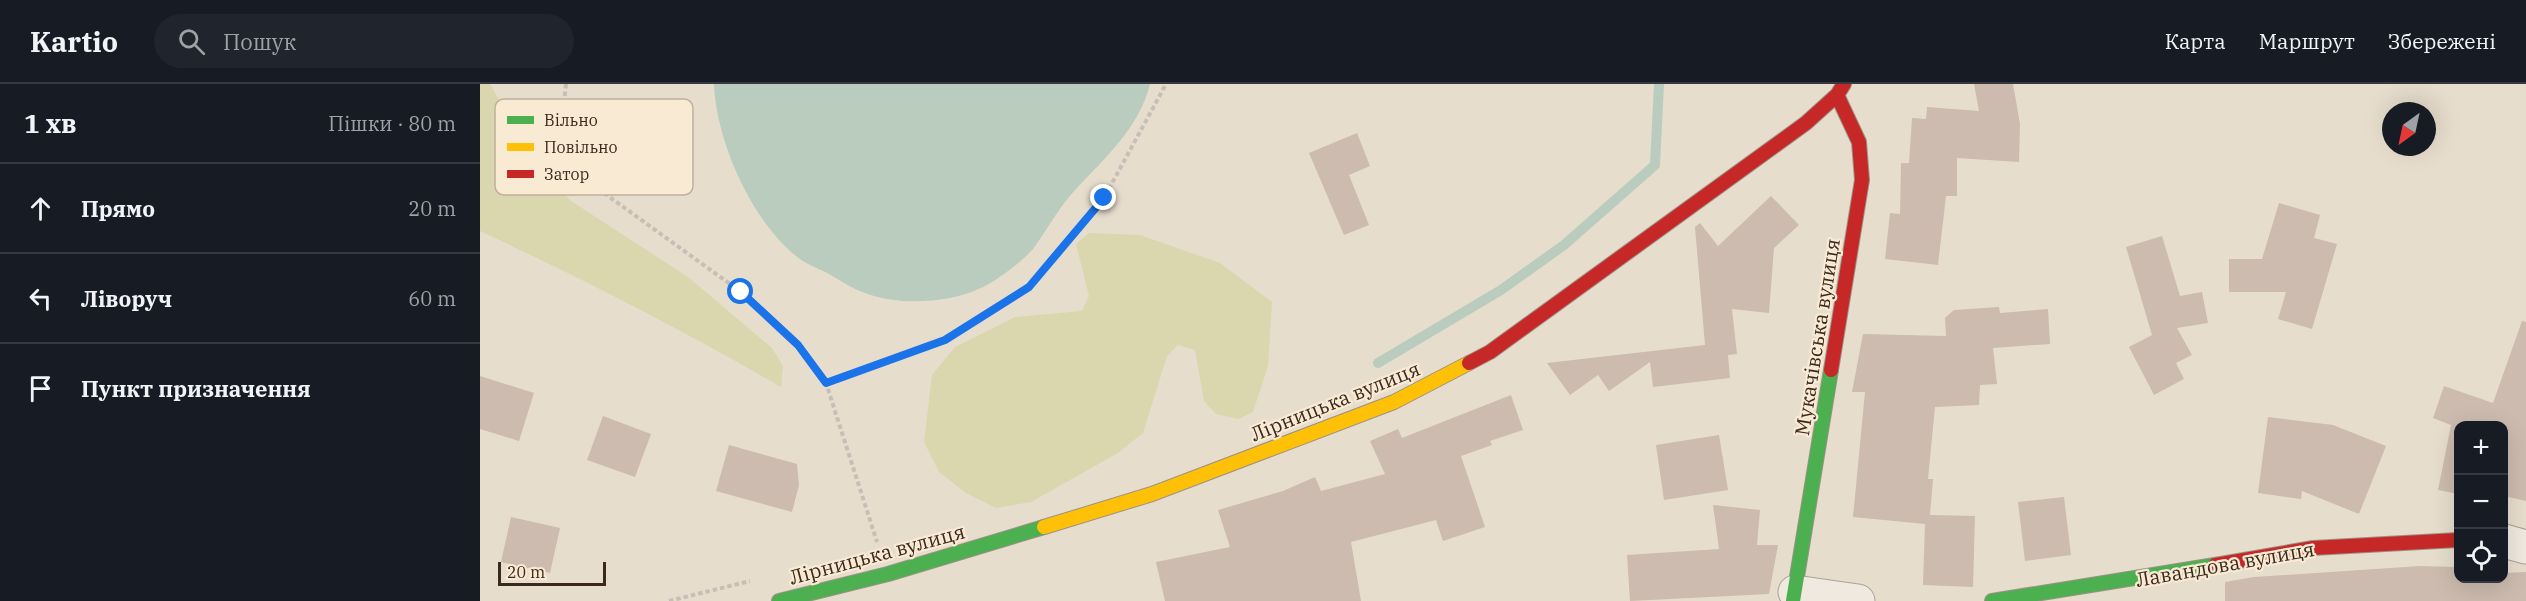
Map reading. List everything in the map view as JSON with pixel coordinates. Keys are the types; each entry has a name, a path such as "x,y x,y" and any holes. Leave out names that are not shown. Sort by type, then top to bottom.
{"street":[{"name":"Лірницька вулиця","path":"779,601 888,574 1152,494 1394,402 1490,352 1806,123 1840,90"},
{"name":"Мукачівська вулиця","path":"1794,597 1862,180 1859,142 1840,90"},
{"name":"Лавандова вулиця","path":"1992,601 2060,592 2313,548 2454,540"},
{"path":"2508,542 2526,548"},
{"path":"1794,597 1858,601"}],"path":[{"path":"564,99 566,84"},
{"path":"826,383 945,340 1029,287 1104,198 1166,84"},
{"path":"607,195 741,292 798,345 826,383 888,574"}],"shaded area":[{"path":"480,84 490,84 499,99 495,99 495,195 565,195 688,277 772,348 783,366 781,387 632,306 480,231"},
{"path":"714,84 1150,84 1138,115 1120,142 1069,197 1033,249 1023,259 995,280 970,292 956,297 910,301 881,298 858,290 803,261 780,241 764,222 739,178 721,129"},
{"path":"1089,233 1140,235 1220,263 1272,302 1268,366 1253,412 1238,419 1216,414 1204,401 1195,350 1178,345 1167,356 1143,433 1118,453 1031,502 996,508 966,493 939,472 924,442 932,375 955,347 1015,317 1082,311 1089,296 1076,244"}],"building":[{"path":"1974,84 2013,84 2020,124 2019,162 1957,158 1957,196 1946,196 1938,265 1885,259 1890,213 1900,214 1901,163 1909,163 1912,118 1926,119 1927,107 1979,111"},
{"path":"1357,133 1370,166 1349,175 1369,225 1344,235 1309,153"},
{"path":"1771,196 1799,225 1774,248 1769,313 1732,309 1737,354 1728,355 1730,378 1653,387 1650,362 1609,391 1598,375 1570,395 1547,363 1705,345 1695,227 1700,223 1718,246"},
{"path":"2279,203 2320,215 2314,238 2337,244 2312,329 2278,319 2286,292 2229,292 2229,259 2262,259"},
{"path":"2162,236 2180,296 2202,292 2208,323 2177,328 2192,355 2176,363 2184,379 2154,395 2129,347 2152,335 2126,247"},
{"path":"1999,307 2000,313 2048,309 2050,344 1993,348 1997,384 1980,385 1979,405 1935,407 1928,479 1933,479 1930,515 1975,516 1973,587 1923,585 1925,524 1853,517 1865,392 1852,392 1863,334 1946,336 1945,318 1954,310"},
{"path":"2522,321 2526,322 2526,501 2508,497 2508,421 2454,421 2454,493 2438,490 2451,425 2433,418 2444,386 2493,403"},
{"path":"480,376 534,393 519,441 480,429"},
{"path":"1511,395 1523,430 1490,441 1492,445 1461,456 1485,527 1443,541 1436,520 1351,542 1361,601 1165,601 1156,562 1230,547 1218,510 1283,491 1315,477 1321,491 1385,474 1370,441 1398,429 1402,438"},
{"path":"603,416 651,434 635,477 587,460"},
{"path":"2268,417 2333,425 2386,446 2359,514 2302,491 2301,499 2258,493"},
{"path":"1719,435 1728,490 1664,500 1656,445"},
{"path":"729,445 797,464 799,485 792,512 716,491"},
{"path":"2064,497 2071,555 2025,561 2018,502"},
{"path":"1713,505 1760,510 1757,545 1778,545 1769,594 1630,601 1627,555 1719,549"},
{"path":"511,517 560,528 550,573 501,562"},
{"path":"2420,566 2454,567 2454,583 2508,583 2508,573 2526,572 2526,601 2225,601 2225,582 2254,577"}],"waterway":[{"path":"1378,363 1501,290 1564,245 1655,165 1659,84"}],"traffic: fast":[{"path":"1793,601 1831,370"},
{"path":"779,601 888,574 1044,527"},
{"path":"1992,601 2215,565"}],"traffic: slow":[{"path":"1044,527 1152,494 1394,402 1469,363"}],"traffic: jam":[{"path":"1469,363 1490,352 1806,123 1837,95 1844,84"},
{"path":"1831,370 1862,180 1859,142 1837,95"},
{"path":"2215,565 2313,548 2454,540"}],"route":[{"path":"741,292 798,345 826,383 945,340 1029,287 1104,198"}]}
